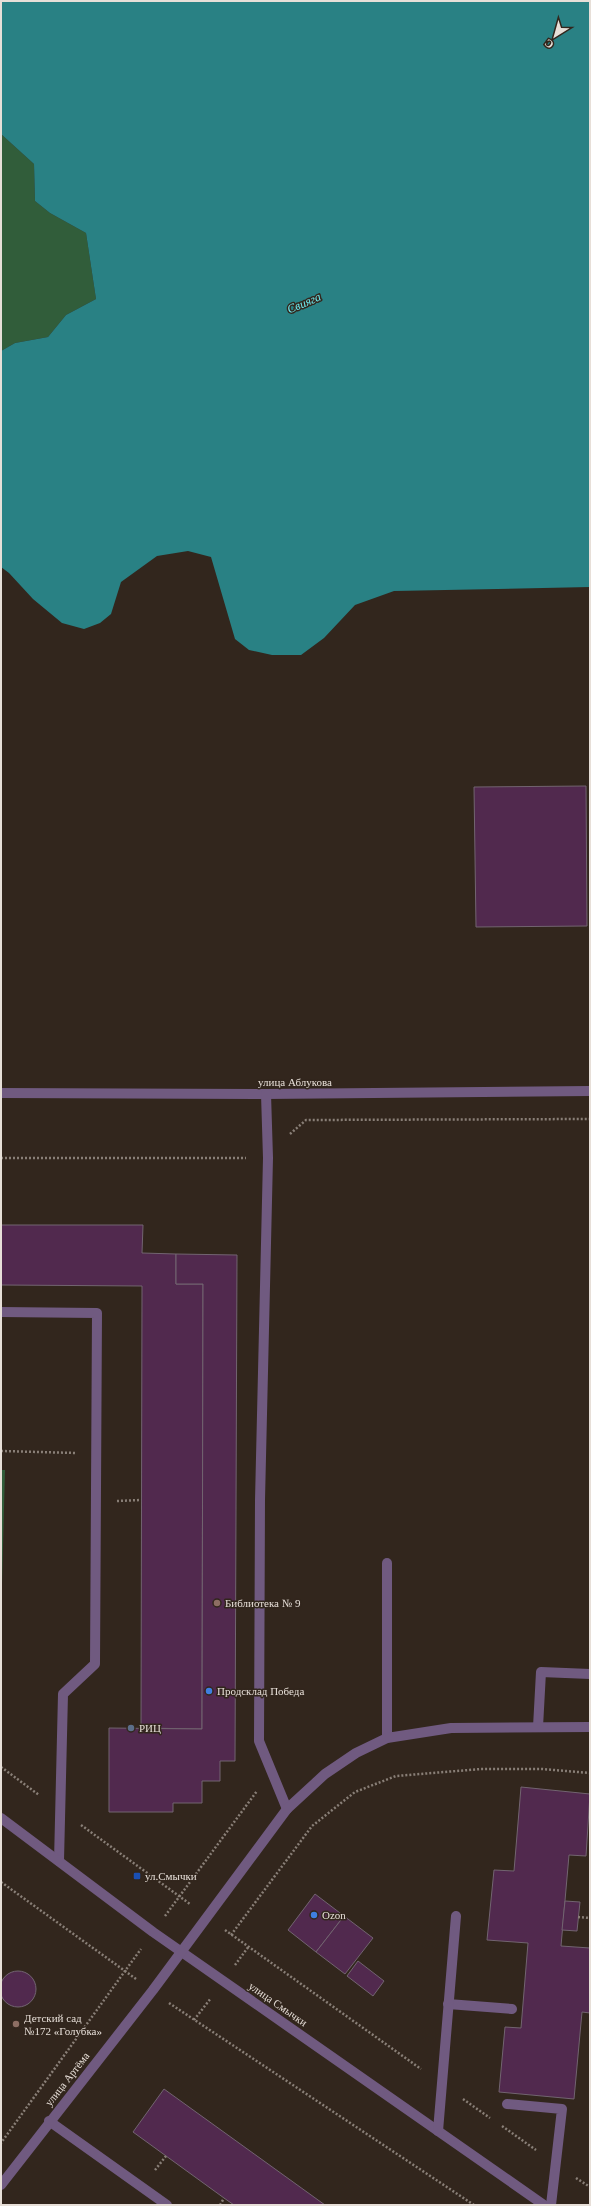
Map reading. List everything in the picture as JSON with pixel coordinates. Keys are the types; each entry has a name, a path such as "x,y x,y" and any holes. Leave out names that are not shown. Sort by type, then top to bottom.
{"street":[{"name":"улица Аблукова","path":"1,1094 266,1094 590,1091"},
{"path":"266,1094 268,1158 260,1500 259,1741 287,1809"},
{"path":"1,1312 97,1313 95,1664 63,1694 59,1862"},
{"path":"387,1563 388,1738"},
{"path":"538,1727 541,1672 590,1674"},
{"name":"улица Артёма","path":"1,2185 181,1951 287,1809 325,1774 356,1754 388,1738 451,1728 590,1727"},
{"name":"улица Смычки","path":"1,1818 181,1951 544,2205"},
{"path":"438,2131 456,1916"},
{"path":"448,2004 512,2009"},
{"path":"506,2104 562,2109 557,2164 551,2205"},
{"path":"49,2121 168,2205"}],"path":[{"path":"290,1139 290,1132 306,1120 590,1119"},
{"path":"1,1158 268,1158"},
{"path":"1,1451 96,1454"},
{"path":"111,1501 141,1500"},
{"path":"231,1935 312,1826 355,1792 396,1776 481,1769 542,1769 590,1773"},
{"path":"179,1896 272,1772"},
{"path":"1,1882 125,1971 1,2143"},
{"path":"578,1917 590,1918"},
{"path":"170,2004 474,2205"},
{"path":"442,2084 590,2187"},
{"path":"220,2205 224,2198"}],"green space":[{"path":"1,134 34,164 35,201 50,213 86,233 96,299 66,315 48,337 15,343 1,351"},
{"path":"1,1470 5,1470 2,1584 1,1584"}],"water":[{"name":"Свияга","path":"1,1 590,1 590,587 394,591 355,605 324,638 301,655 272,655 249,650 235,639 211,557 188,551 157,556 121,582 111,614 100,623 84,629 62,623 33,599 9,573 1,567 1,351 15,343 48,337 66,315 96,299 86,233 50,213 35,201 34,164 1,134"}],"building":[{"path":"586,786 587,926 476,927 474,787"},
{"path":"1,1225 143,1225 142,1253 176,1254 176,1284 203,1284 202,1729 141,1728 142,1286 1,1285"},
{"path":"176,1254 237,1255 235,1761 220,1761 220,1781 202,1781 202,1803 173,1803 173,1812 109,1812 109,1728 202,1729 203,1284 176,1284"},
{"path":"521,1787 590,1794 586,1856 569,1855 561,1946 590,1948 590,2013 582,2012 574,2099 499,2092 505,2027 521,2028 528,1943 487,1940 494,1870 514,1871"},
{"path":"315,1894 344,1916 316,1952 288,1930"},
{"path":"565,1901 580,1902 577,1931 562,1930"},
{"path":"344,1916 373,1938 345,1974 316,1952"},
{"path":"358,1961 384,1981 373,1996 347,1976"},
{"path":"18,1971 31,1976 36,1989 31,2002 18,2007 5,2002 0,1989 5,1976"},
{"path":"164,2089 325,2205 234,2205 224,2198 133,2132"}],"place":[{"name":"Библиотека № 9","path":"217,1603"},
{"name":"Продсклад Победа","path":"209,1691"},
{"name":"РИЦ","path":"131,1728"},
{"name":"ул.Смычки","path":"137,1876"},
{"name":"Ozon","path":"314,1915"},
{"name":"Детский сад №172 «Голубка»","path":"16,2024"}]}
